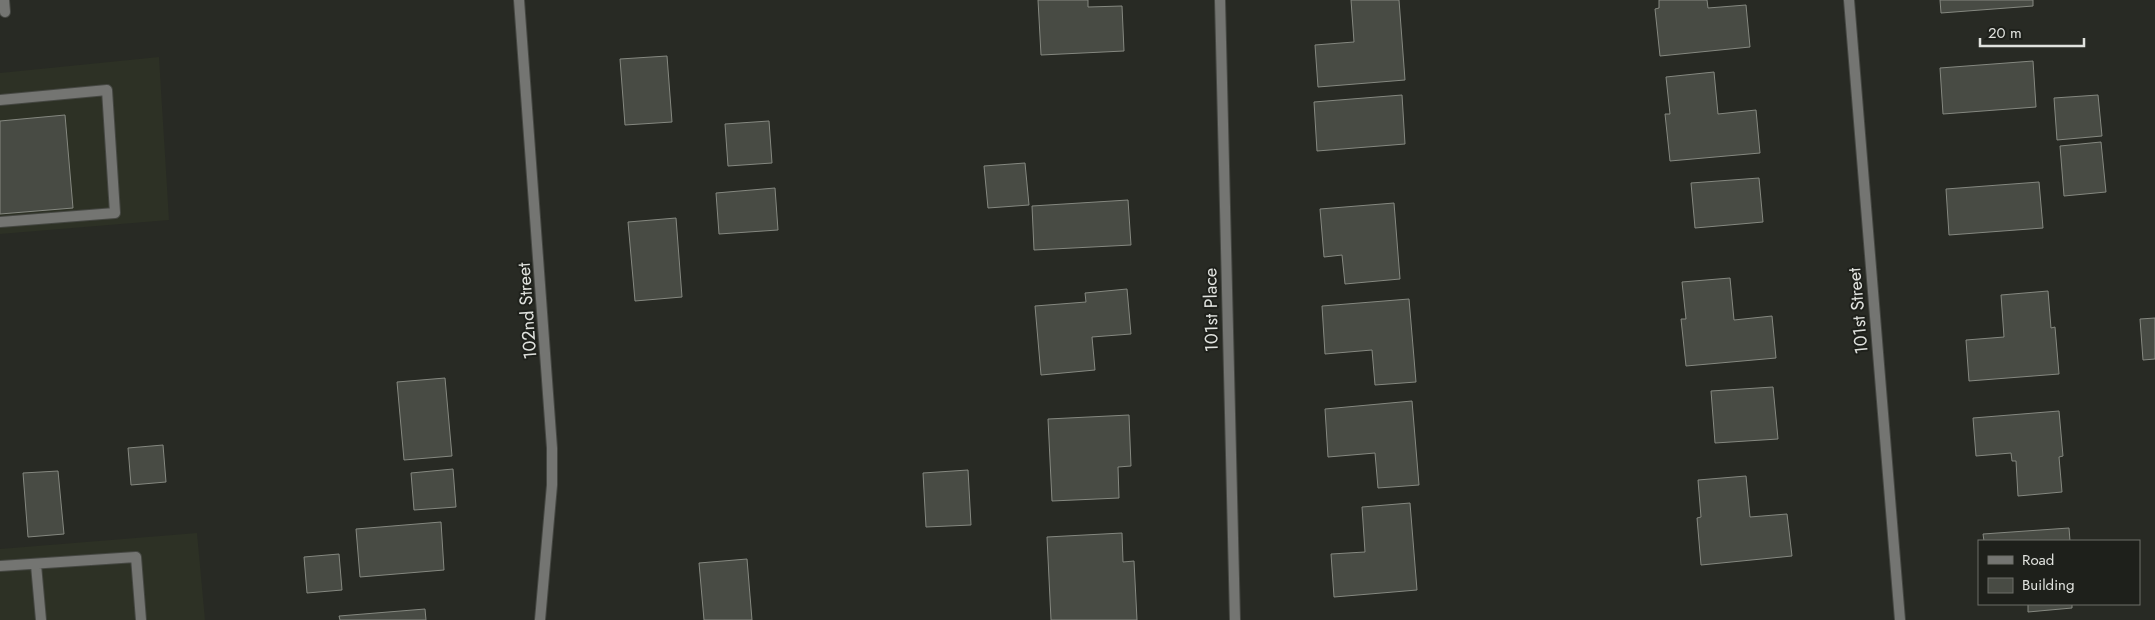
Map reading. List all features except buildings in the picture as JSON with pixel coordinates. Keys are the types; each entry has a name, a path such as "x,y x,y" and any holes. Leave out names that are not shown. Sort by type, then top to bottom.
{"street":[{"path":"4,0 5,12"},
{"name":"102nd Street","path":"519,0 552,448 552,485 540,620"},
{"name":"101st Place","path":"1220,0 1235,620"},
{"name":"101st Street","path":"1849,0 1900,620"},
{"path":"0,100 107,90 115,213 0,222"},
{"path":"0,566 136,557 141,620"},
{"path":"36,565 40,620"}],"shaded area":[{"path":"159,57 169,220 0,234 0,73"},
{"path":"197,533 205,620 0,620 0,549"}]}
